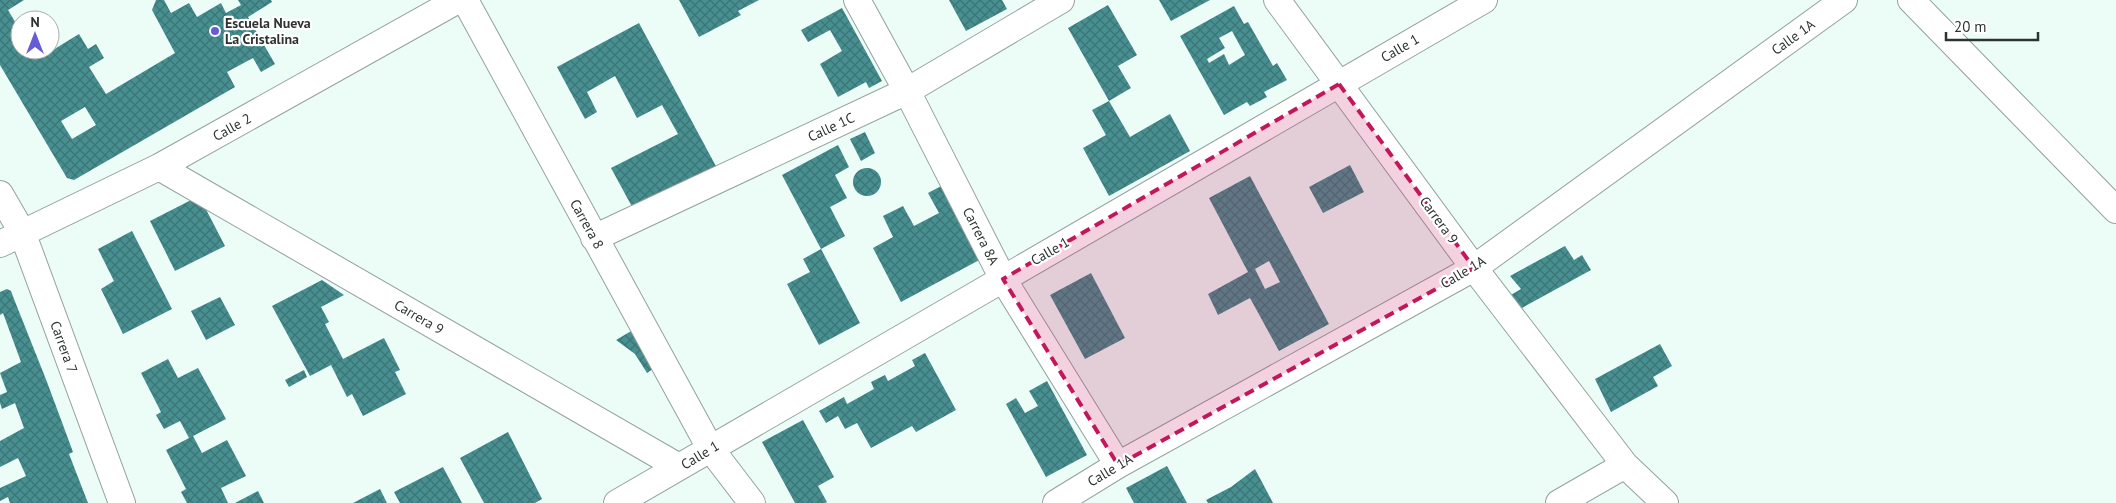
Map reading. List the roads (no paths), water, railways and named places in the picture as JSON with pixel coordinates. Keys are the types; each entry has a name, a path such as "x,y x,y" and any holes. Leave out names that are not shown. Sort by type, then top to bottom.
{"street":[{"name":"Calle 2","path":"11,238 159,167 458,0"},
{"name":"Carrera 8","path":"465,0 710,448"},
{"name":"Carrera 8A","path":"857,0 907,91 1004,279 1118,465"},
{"name":"Calle 1C","path":"594,238 907,91 1060,0"},
{"name":"Carrera 9","path":"1277,0 1474,268 1625,465 1665,503"},
{"name":"Calle 1","path":"616,503 1484,0"},
{"name":"Calle 1A","path":"1056,503 1118,465 1474,268 1844,0"},
{"path":"1911,0 2116,210"},
{"name":"Carrera 9","path":"159,167 679,467"},
{"name":"Carrera 7","path":"0,194 11,238 122,503"},
{"path":"710,448 752,503"},
{"path":"1559,503 1625,465"}],"place":[{"name":"Escuela Nueva La Cristalina","path":"215,31"}]}
